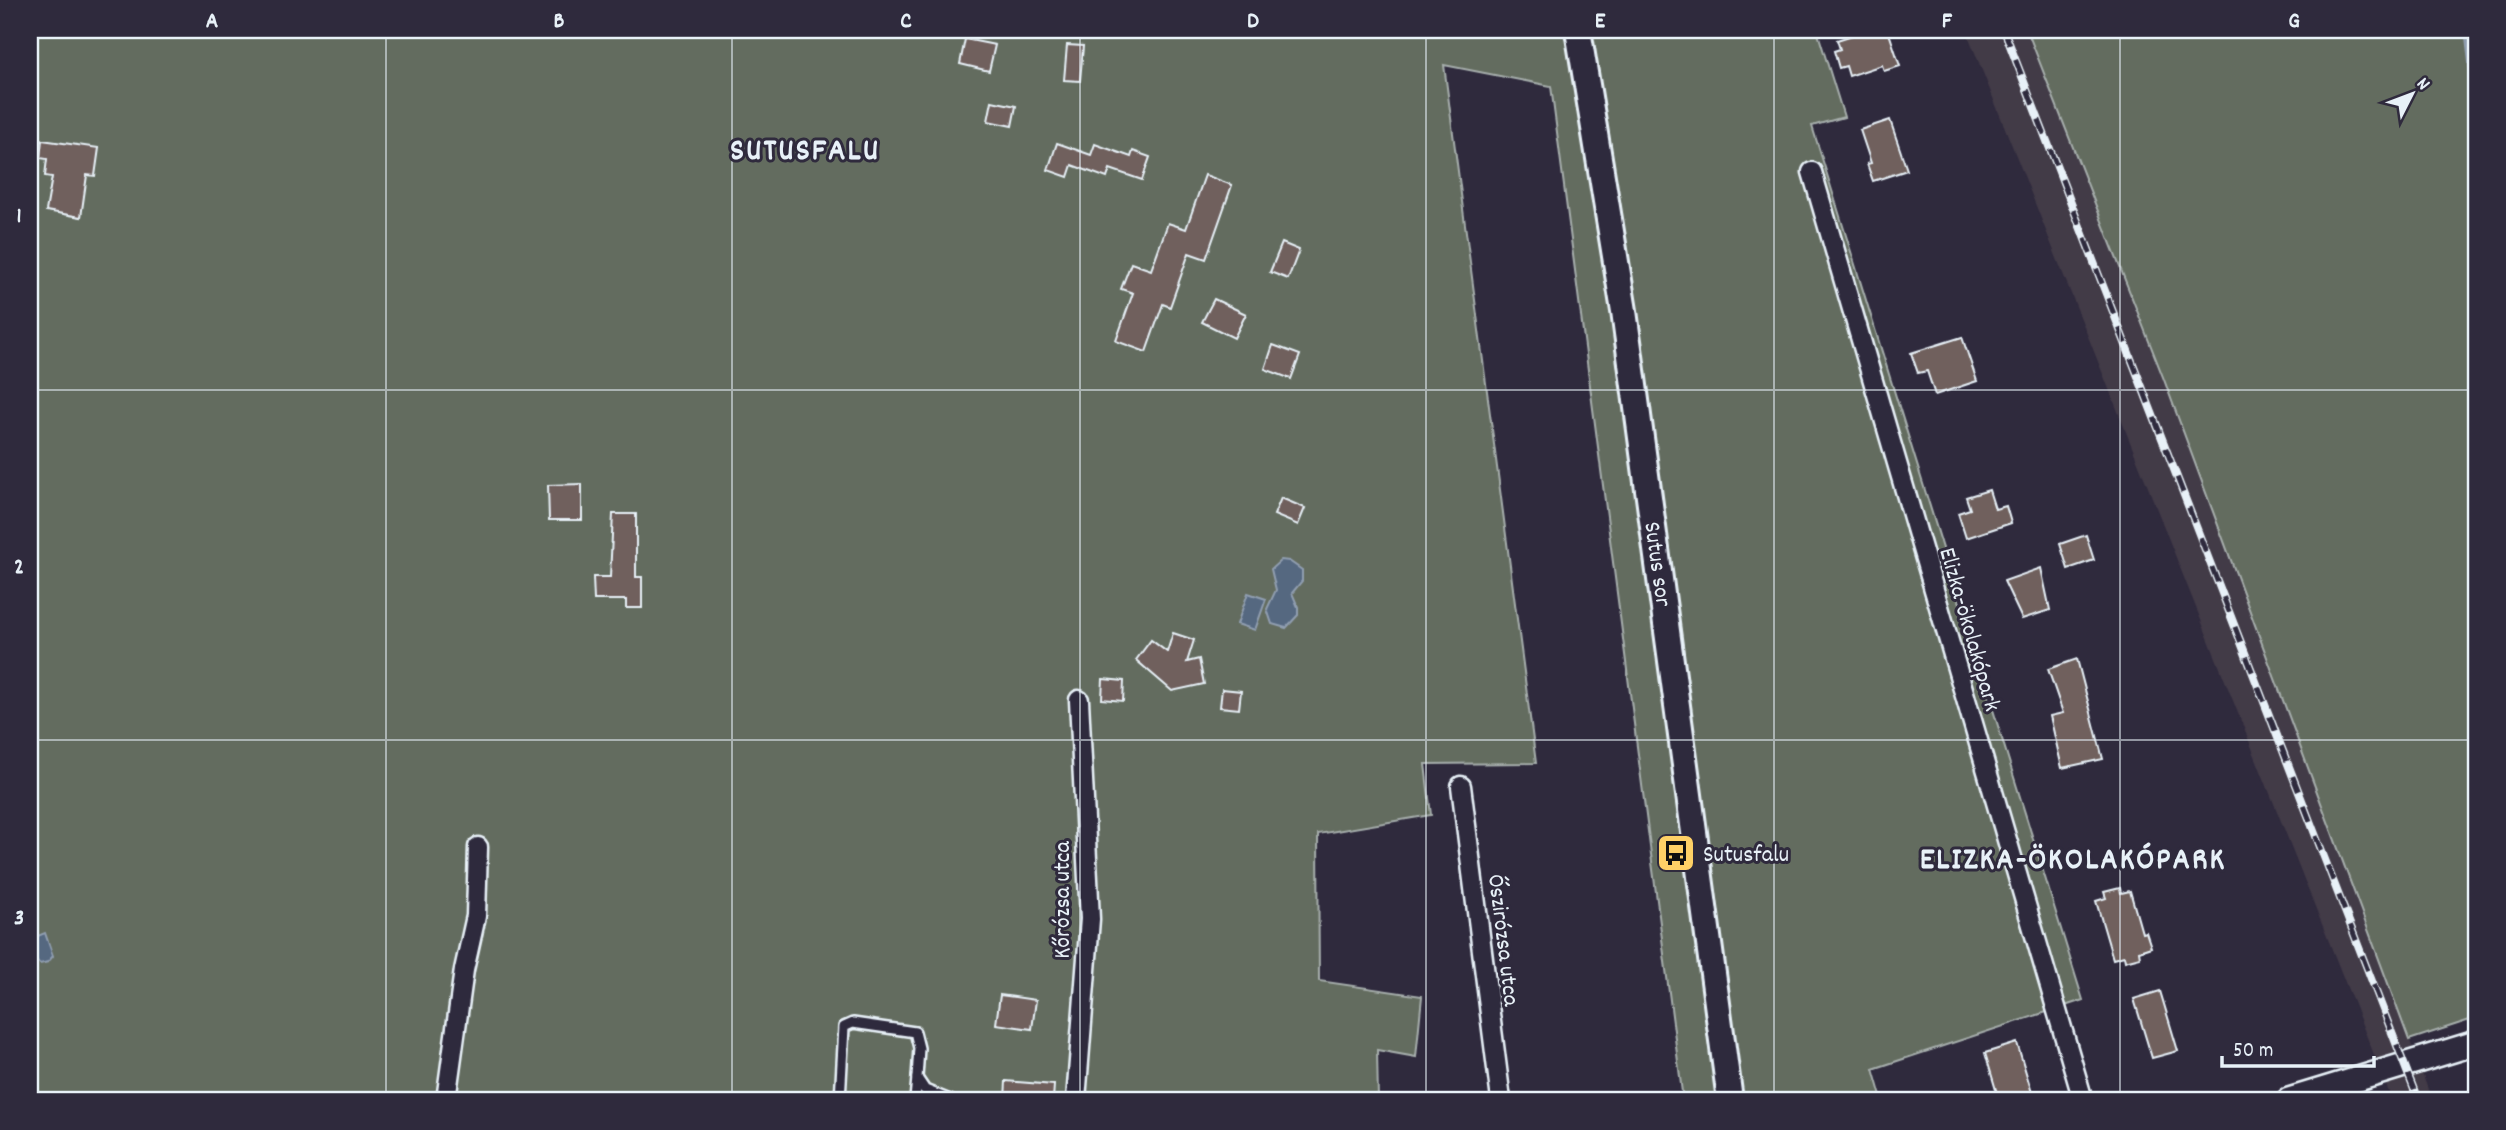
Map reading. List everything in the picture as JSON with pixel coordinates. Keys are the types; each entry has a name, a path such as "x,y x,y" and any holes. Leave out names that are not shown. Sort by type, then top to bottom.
{"main road":[{"name":"Sutus sor","path":"1578,30 1624,311 1730,1100"}],"street":[{"name":"Elizka-ökolakópark","path":"1812,172 2083,1100"},
{"name":"Kőrózsa utca","path":"1076,1100 1090,919 1079,700"},
{"name":"Őszirózsa utca","path":"1461,786 1501,1100"},
{"path":"446,1100 464,970 476,916 478,846"},
{"path":"2289,1100 2476,1043"}],"lane":[{"path":"840,1100 844,1027 853,1023 915,1032 919,1048 915,1100"},
{"path":"917,1078 925,1090 950,1100"}],"shaded area":[{"path":"1966,30 2028,30 2163,377 2432,1100 2392,1100"}],"green space":[{"path":"30,30 1817,30 1844,117 1812,126 2083,1000 1873,1069 1882,1100 1683,1100 1551,86 1444,65 1536,763 1425,764 1431,815 1318,834 1319,981 1422,996 1416,1057 1377,1050 1378,1100 30,1100"},
{"path":"2027,30 2476,30 2476,1018 2409,1040 2163,377"}],"water":[{"path":"1281,560 1289,561 1302,570 1302,581 1292,593 1298,607 1298,615 1286,628 1272,624 1267,609 1276,590 1271,569"},
{"path":"1248,593 1266,599 1255,630 1237,624"},
{"path":"45,933 53,956 48,962 40,964 34,958 30,939"}],"building":[{"path":"1868,30 1888,30 1900,66 1884,71 1882,65 1849,76 1846,66 1839,68 1834,51 1840,49 1837,40"},
{"path":"965,39 995,45 989,71 960,64"},
{"path":"1067,45 1083,46 1080,81 1064,80"},
{"path":"992,101 1016,106 1012,126 988,121"},
{"path":"1890,120 1907,170 1873,181 1867,164 1871,163 1860,130"},
{"path":"42,140 99,148 95,176 87,175 81,217 46,211 52,177 45,176 47,159 40,158"},
{"path":"1057,143 1091,155 1095,144 1131,157 1133,151 1150,157 1142,180 1110,169 1107,178 1072,165 1068,177 1048,170"},
{"path":"1205,175 1232,185 1206,259 1189,253 1170,307 1163,304 1146,352 1116,341 1133,293 1121,289 1131,263 1151,270 1168,223 1186,229"},
{"path":"1282,243 1299,250 1288,279 1270,272"},
{"path":"1214,299 1246,314 1234,338 1202,322"},
{"path":"1962,337 1977,381 1935,395 1927,371 1918,373 1911,353"},
{"path":"1273,345 1300,355 1291,379 1265,369"},
{"path":"582,484 582,520 549,520 548,485"},
{"path":"1989,490 1995,509 2006,506 2011,523 1966,538 1958,513 1970,509 1966,497"},
{"path":"1281,498 1305,508 1298,525 1274,515"},
{"path":"613,514 636,514 636,577 642,577 642,608 626,608 626,600 594,600 593,577 610,577"},
{"path":"2086,535 2094,560 2068,569 2060,544"},
{"path":"2041,568 2050,610 2022,619 2004,581"},
{"path":"1173,633 1194,640 1187,662 1199,659 1204,684 1172,691 1136,660 1151,640 1167,652"},
{"path":"2077,659 2103,759 2062,768 2050,716 2063,713 2048,669"},
{"path":"1103,679 1124,681 1123,701 1102,699"},
{"path":"1222,689 1241,691 1239,709 1220,707"},
{"path":"2120,888 2121,893 2130,891 2142,933 2146,932 2151,947 2139,951 2140,957 2125,961 2124,956 2113,959 2096,901 2106,898 2104,892"},
{"path":"2160,991 2178,1051 2152,1058 2134,999"},
{"path":"1000,995 1036,1000 1032,1029 996,1024"},
{"path":"2017,1043 2033,1096 2017,1100 1999,1100 1985,1053"},
{"path":"1006,1081 1054,1085 1053,1100 1005,1100"}],"waterway":[{"path":"2467,30 2476,103"}],"railway":[{"path":"2004,30 2418,1100"}],"place":[{"name":"Sutusfalu","path":"1676,853"}],"district":[{"name":"SUTUSFALU","path":"805,148"},
{"name":"ELIZKA-ÖKOLAKÓPARK","path":"2073,857"}]}
